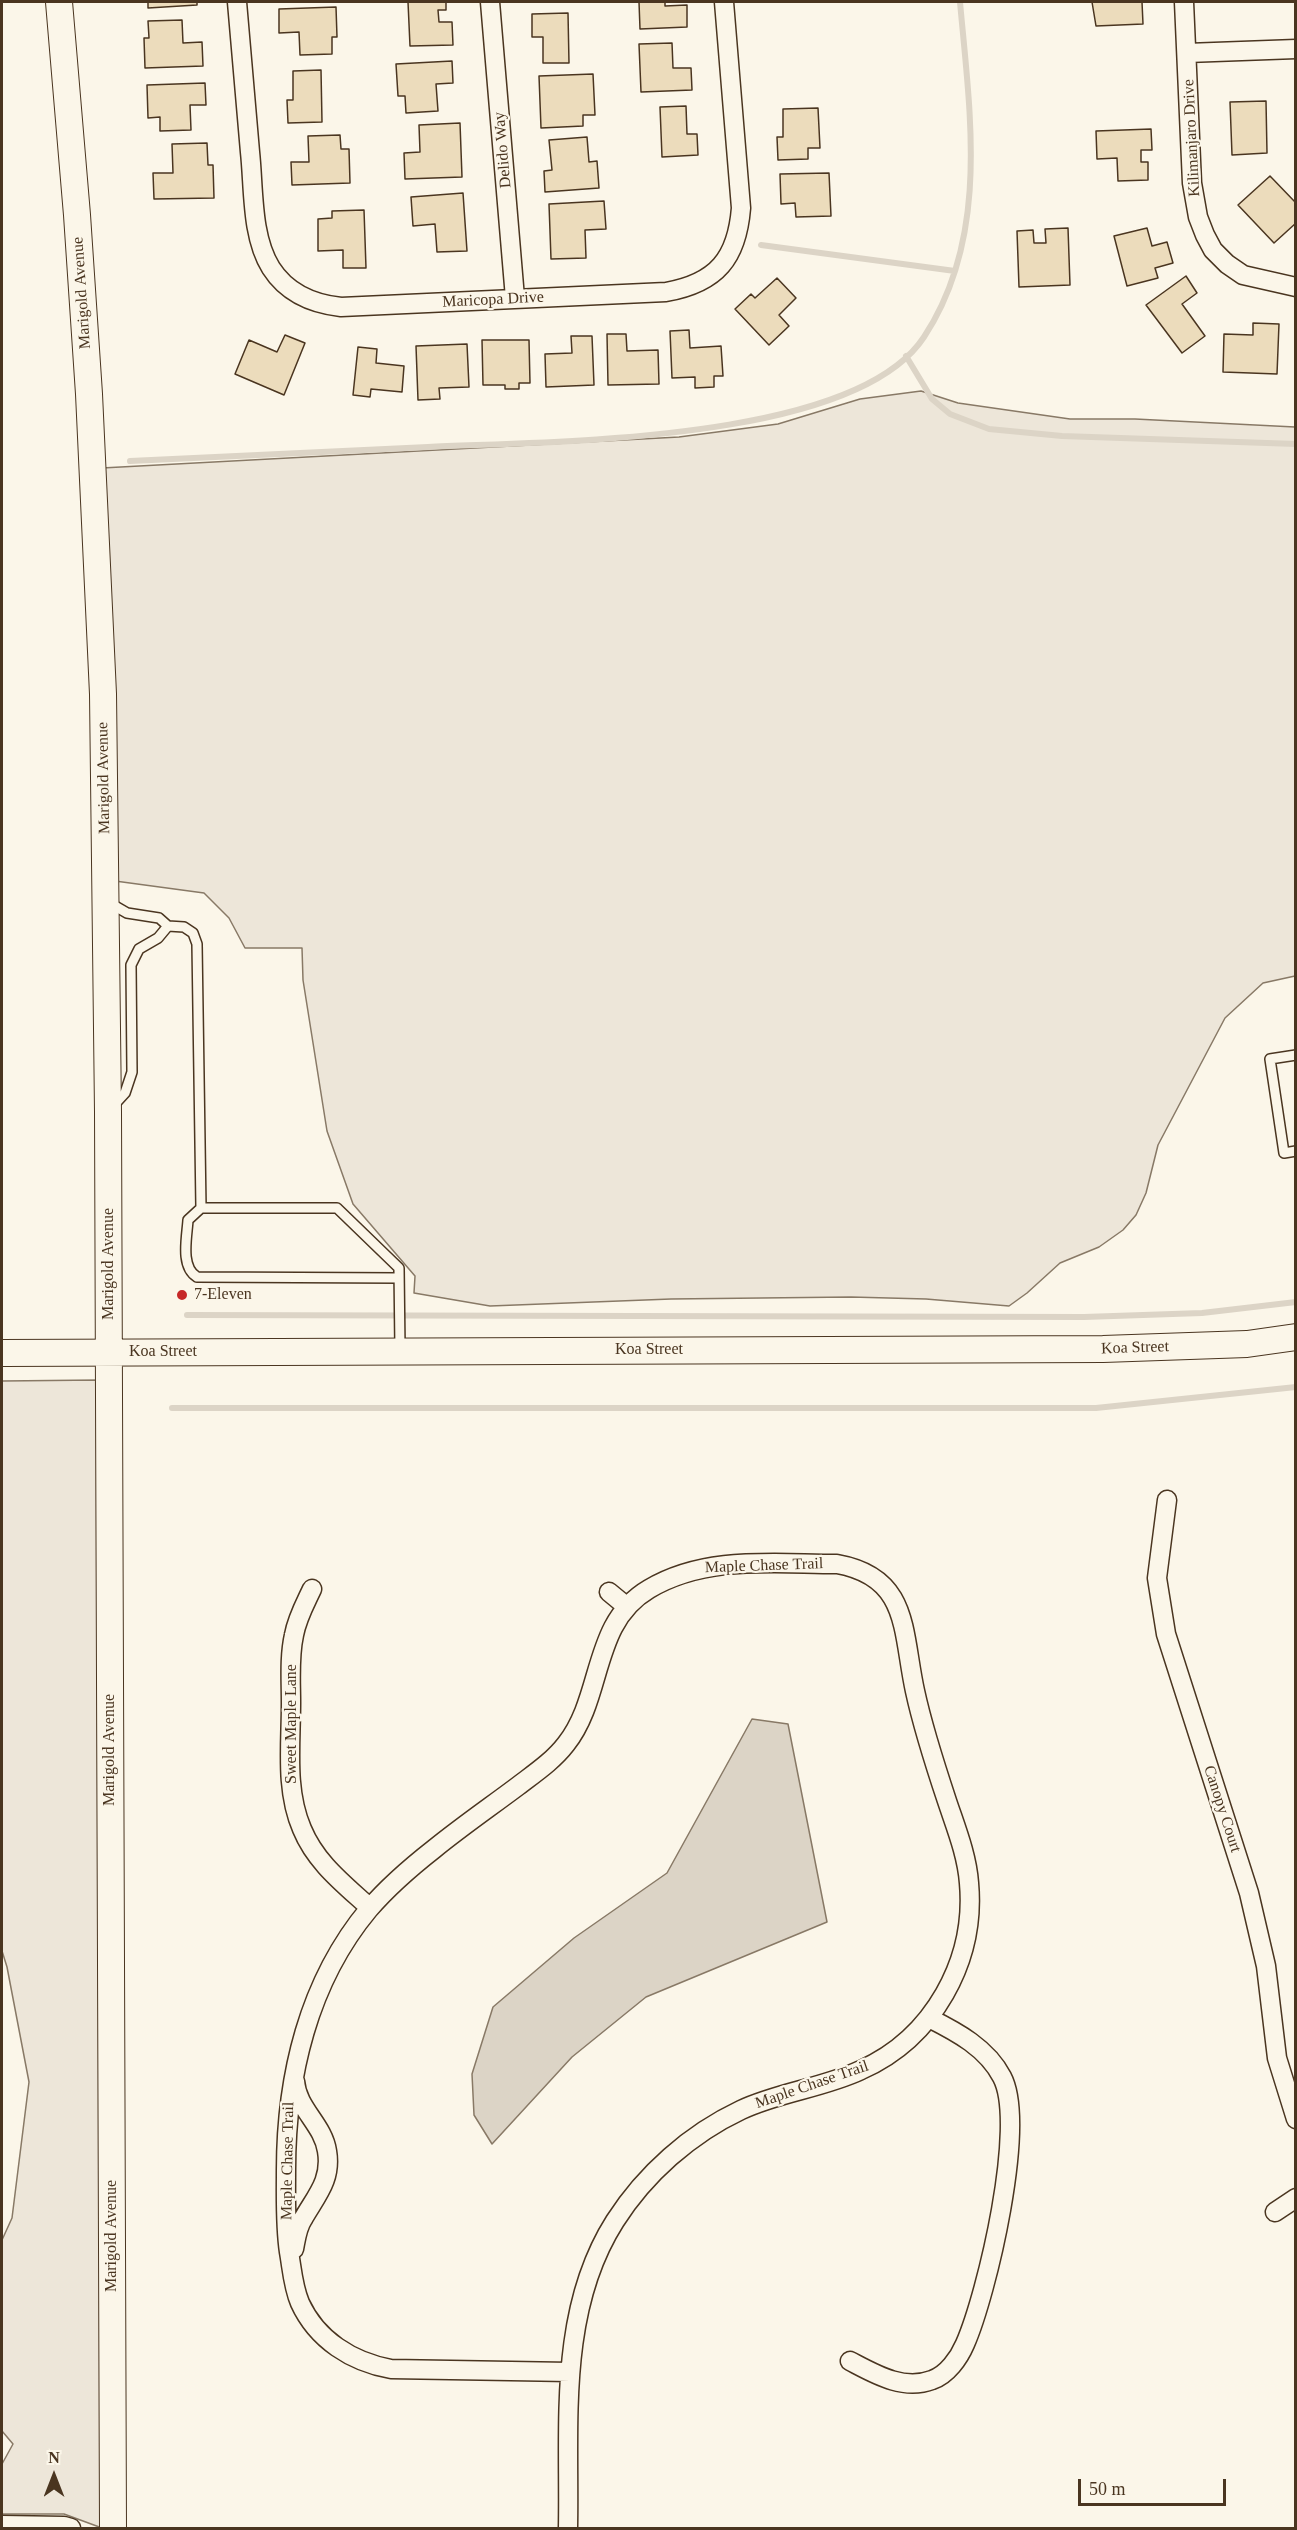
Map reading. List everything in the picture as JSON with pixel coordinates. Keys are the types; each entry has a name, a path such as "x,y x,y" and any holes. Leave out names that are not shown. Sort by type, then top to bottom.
{"main road":[{"name":"Marigold Avenue","path":"59,2 77,215 103,694 108,1112 113,2529"},
{"name":"Koa Street","path":"2,1353 1103,1349 1246,1344 1296,1337"}],"street":[{"name":"Maricopa Drive","path":"237,2 259,238 265,256 283,282 295,293 310,301 340,307 666,292 683,289 710,276 727,258 738,239 741,207 724,2"},
{"name":"Delido Way","path":"490,2 515,298"},
{"name":"Kilimanjaro Drive","path":"1184,2 1192,183 1198,217 1205,235 1213,250 1243,275 1296,287"},
{"path":"1187,53 1296,49"},
{"name":"Canopy Court","path":"1167,1500 1157,1578 1166,1634 1249,1893 1266,1966 1277,2058 1296,2119"},
{"name":"Maple Chase Trail","path":"568,2529 570,2372 577,2314 592,2265 613,2223 627,2202 659,2167 697,2135 740,2110 789,2092 859,2071 906,2043 929,2018 949,1987 962,1953 969,1917 969,1881 963,1850 922,1724 899,1609 884,1584 855,1567 837,1564 726,1564 697,1568 672,1576 647,1590 626,1606 606,1638 582,1719 560,1752 428,1854 370,1908 347,1941 320,1990 295,2067 290,2090 286,2136 286,2226 291,2265 300,2302 310,2320 336,2347 373,2366 411,2371 570,2372"},
{"name":"Sweet Maple Lane","path":"312,1589 302,1610 292,1646 290,1772 293,1802 302,1830 311,1848 325,1867 370,1908"},
{"path":"609,1592 626,1606"},
{"path":"850,2361 878,2376 906,2383 933,2380 942,2374 965,2346 990,2261 1004,2194 1008,2157 1010,2105 1008,2091 999,2072 983,2052 949,2028 929,2018"},
{"path":"291,2265 298,2230 324,2186 328,2162 322,2133 297,2094 295,2067"},
{"path":"1275,2212 1296,2198"},
{"path":"2,2526 64,2526 71,2529"}],"lane":[{"path":"105,900 127,913 159,918 168,926 184,927 193,933 197,944 201,1208"},
{"path":"108,1112 125,1093 132,1072 131,965 139,949 158,938 168,926"},
{"path":"1296,1055 1270,1059 1284,1153 1296,1151"},
{"path":"399,1278 197,1277 191,1274 187,1264 188,1220 201,1208 337,1208 399,1268 400,1351"}],"shaded area":[{"path":"921,391 958,403 1070,419 1135,419 1295,427 1295,976 1263,983 1225,1018 1158,1145 1146,1193 1136,1215 1123,1230 1099,1247 1060,1263 1009,1306 926,1299 851,1297 671,1299 490,1306 414,1293 415,1276 353,1204 327,1131 303,980 302,948 245,948 229,918 204,893 115,881 102,468 679,437 778,424 860,399"},
{"path":"99,1380 102,2528 64,2514 2,2514 2,2464 13,2444 2,2431 2,2240 12,2218 29,2082 2,1951 2,1381"},
{"path":"752,1719 788,1724 827,1922 646,1997 572,2057 492,2144 474,2115 472,2074 493,2007 574,1938 667,1873"}],"building":[{"path":"148,2 197,2 197,5 148,8"},
{"path":"408,2 446,2 446,10 438,10 439,22 452,22 453,45 410,46"},
{"path":"639,2 665,2 665,6 687,5 687,27 640,29"},
{"path":"1092,2 1142,2 1143,24 1096,26"},
{"path":"336,7 337,37 332,37 332,54 300,55 299,32 279,33 279,9"},
{"path":"568,13 569,63 543,63 543,37 532,37 532,14"},
{"path":"182,20 183,43 202,42 203,66 145,68 144,38 149,38 148,21"},
{"path":"672,43 673,68 691,68 692,90 641,92 639,44"},
{"path":"452,61 453,83 436,84 438,111 406,113 405,96 398,96 396,64"},
{"path":"321,70 322,122 288,123 287,100 293,100 293,71"},
{"path":"593,74 595,115 583,115 583,126 541,128 539,76"},
{"path":"205,83 206,105 190,105 191,130 160,131 160,117 148,118 147,85"},
{"path":"1266,101 1267,153 1232,155 1230,102"},
{"path":"686,106 687,134 697,134 698,155 662,157 660,107"},
{"path":"818,108 820,148 808,148 808,159 778,160 777,137 783,137 783,109"},
{"path":"460,123 462,177 405,179 404,153 420,152 419,125"},
{"path":"1151,129 1152,150 1141,150 1141,162 1148,162 1148,180 1118,181 1117,158 1097,159 1096,131"},
{"path":"340,135 341,149 349,149 350,183 292,185 291,162 309,162 308,136"},
{"path":"587,137 589,162 597,161 599,188 545,192 544,171 552,170 549,140"},
{"path":"207,143 208,165 213,165 214,198 154,199 153,173 173,173 172,144"},
{"path":"829,173 831,216 796,217 795,203 781,204 780,174"},
{"path":"1270,176 1296,203 1296,223 1274,243 1238,205"},
{"path":"463,193 467,251 437,252 435,224 413,226 411,197"},
{"path":"604,201 606,229 585,230 586,258 551,259 549,204"},
{"path":"364,210 366,268 343,268 343,250 318,251 318,219 332,218 332,211"},
{"path":"1068,228 1070,285 1019,287 1017,231 1033,230 1034,243 1046,243 1045,229"},
{"path":"1147,228 1152,246 1167,242 1173,263 1155,268 1158,278 1127,286 1114,236"},
{"path":"1186,276 1197,293 1182,304 1205,336 1182,353 1146,305"},
{"path":"777,278 796,298 779,315 789,326 769,345 735,309 751,294 755,298"},
{"path":"1253,323 1279,324 1277,374 1223,372 1224,334 1253,335"},
{"path":"689,330 690,348 721,346 723,376 714,376 714,387 695,388 695,377 672,378 670,331"},
{"path":"607,334 626,334 627,351 658,350 659,384 608,385"},
{"path":"285,335 305,343 284,395 235,374 249,340 277,352"},
{"path":"571,336 592,336 594,385 546,387 545,354 572,353"},
{"path":"482,340 529,340 530,383 519,383 519,389 505,389 505,385 483,385"},
{"path":"467,344 469,387 439,388 440,399 418,400 416,346"},
{"path":"358,347 377,349 376,363 404,366 402,392 371,389 370,397 353,395"}],"waterway":[{"path":"130,461 619,438 694,430 768,417 834,398 887,372 924,337 945,298 959,258 967,217 970,174 968,88 960,2"},
{"path":"761,245 955,271"},
{"path":"906,356 932,399 950,414 989,429 1062,436 1296,444"},
{"path":"187,1315 1084,1317 1202,1313 1296,1302"},
{"path":"172,1408 1096,1408 1296,1387"}],"place":[{"name":"7-Eleven","path":"182,1295"}]}
